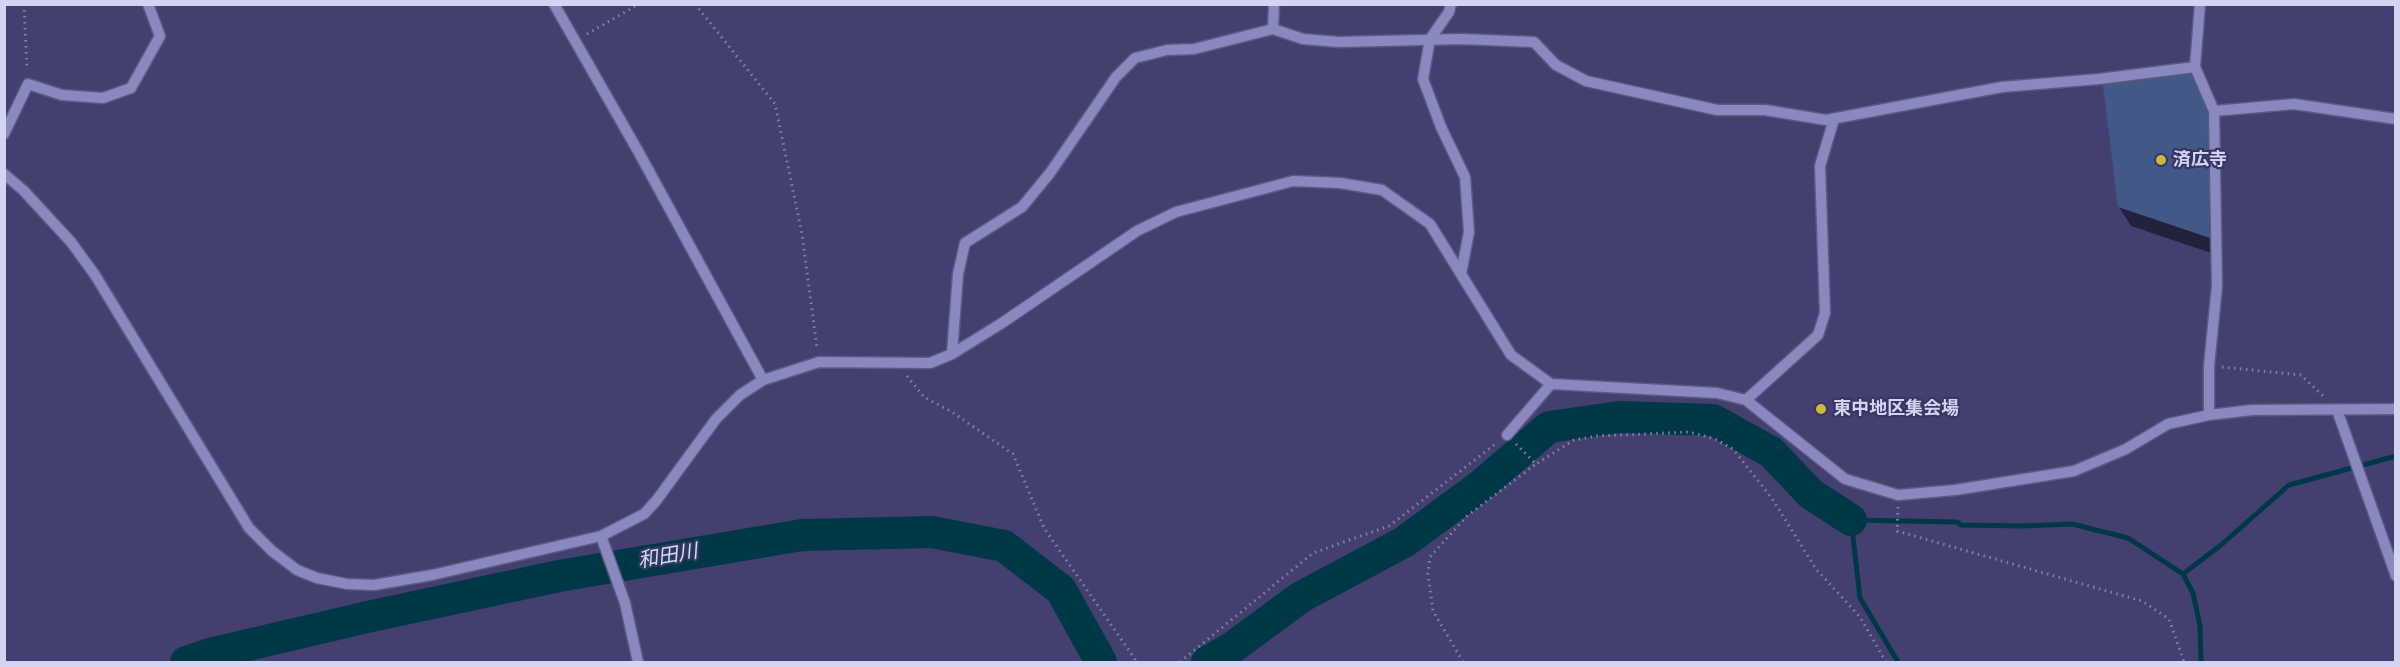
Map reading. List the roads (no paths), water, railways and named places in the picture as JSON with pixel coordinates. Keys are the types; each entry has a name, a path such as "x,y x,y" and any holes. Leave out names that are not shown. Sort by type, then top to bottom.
{"street":[{"path":"4,134 28,84 62,95 102,98 131,88 160,36 148,4"},
{"path":"554,4 763,380"},
{"path":"1273,29 1274,4"},
{"path":"1451,4 1430,39 1423,79 1465,177 1469,232 1461,274"},
{"path":"2200,4 2195,67 2214,111 2217,286 2209,366 2209,415"},
{"path":"952,354 958,274 965,243 1022,207 1050,173 1116,77 1135,58 1167,50 1194,49 1273,29 1303,39 1339,42 1430,39 1534,42 1556,65 1586,81 1718,110 1765,110 1826,120 2002,87 2099,79 2195,67"},
{"path":"2214,111 2294,104 2396,119"},
{"path":"1746,400 1818,335 1825,313 1820,166 1834,119"},
{"path":"4,174 23,190 71,242 95,275 249,528 272,551 297,570 317,578 347,584 374,585 432,575 602,536 644,514 657,501 716,419 740,395 763,380 819,362 930,363 952,354 1137,231 1176,212 1293,182 1340,183 1382,190 1430,224 1512,355 1551,384 1717,393 1746,400 1845,479 1899,495 1954,490 2074,471 2126,449 2168,424 2209,415 2252,410 2396,409"},
{"path":"1507,435 1551,384"},
{"path":"2337,410 2396,576"},
{"path":"602,536 625,603 638,663"}],"waterway":[{"path":"1207,662 1233,647 1301,597 1404,542 1479,487 1549,427 1619,417 1713,420 1771,452 1811,494 1851,520"},
{"path":"2183,574 2221,545 2289,485 2396,456"},
{"path":"1898,662 1860,598 1851,520 1957,522 1961,525 2072,524 2128,538 2183,574 2193,593 2200,626 2201,662"},
{"name":"和田川","path":"186,662 209,654 372,616 559,576 802,535 932,532 1004,546 1061,590 1101,662"}],"place":[{"name":"済広寺","path":"2161,160"},
{"name":"東中地区集会場","path":"1821,409"}]}
